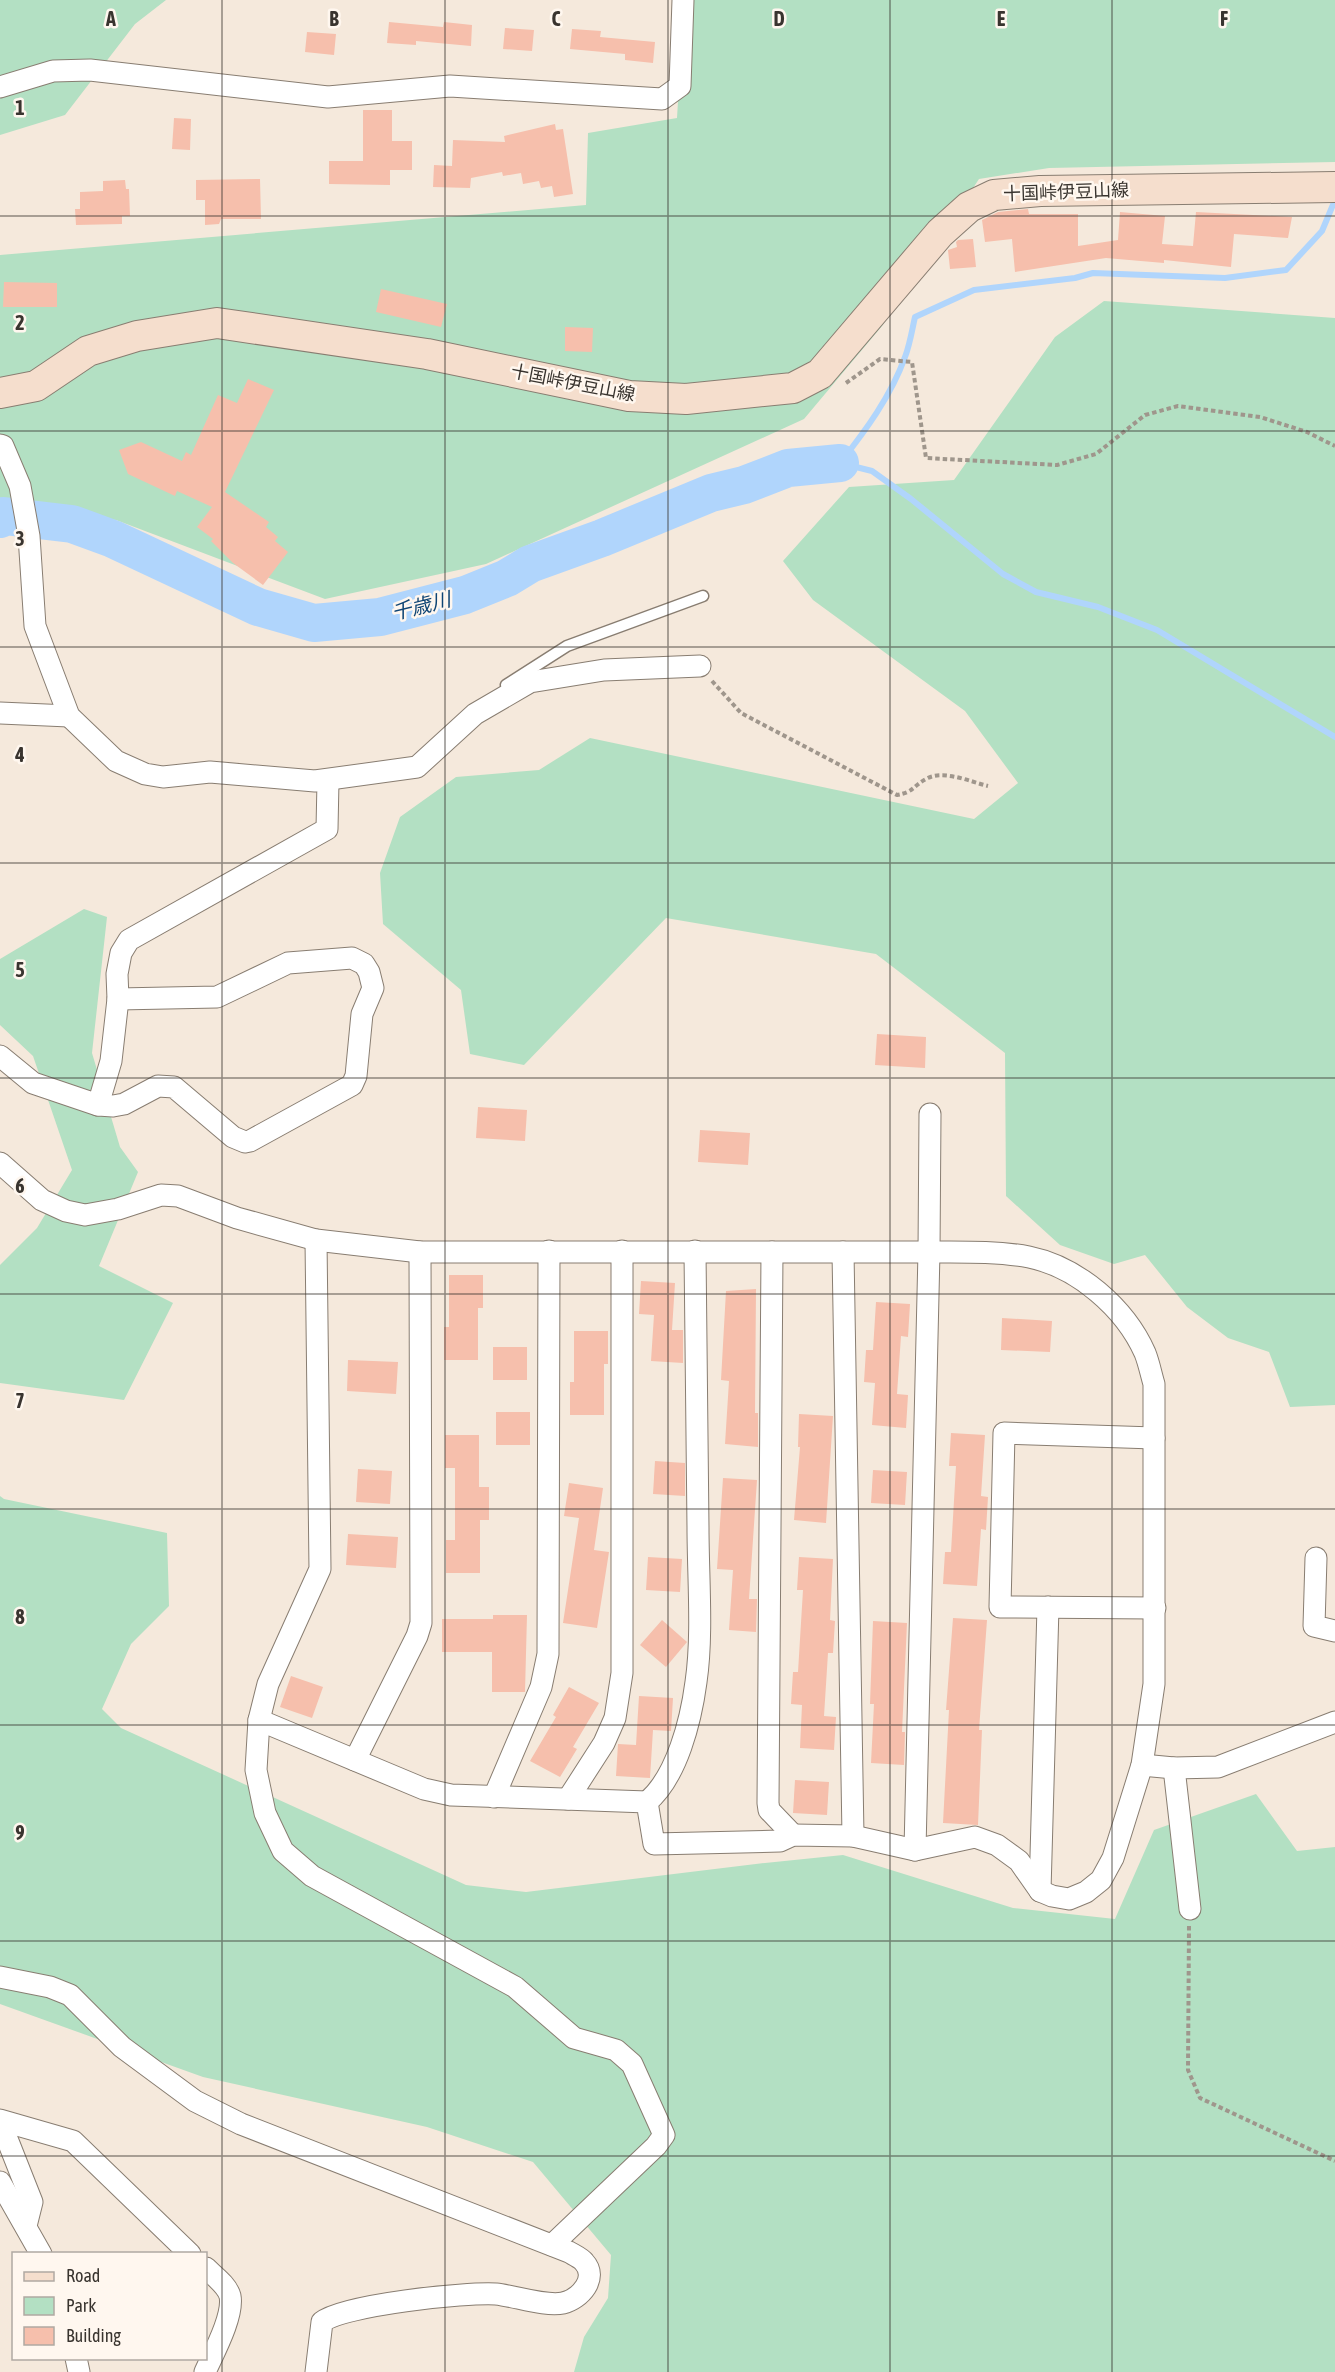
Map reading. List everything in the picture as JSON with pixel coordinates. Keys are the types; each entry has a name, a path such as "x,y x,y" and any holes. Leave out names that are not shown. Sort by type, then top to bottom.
{"main road":[{"name":"十国峠伊豆山線","path":"0,393 36,386 88,351 136,336 217,323 427,354 629,396 686,399 793,388 820,374 940,233 969,207 994,195 1040,191 1331,186"}],"street":[{"path":"0,87 53,71 90,70 328,97 395,93 450,86 662,99 680,86 683,0"},
{"path":"0,445 3,446 20,486 29,536 35,626 69,716 90,739 116,761 145,774 163,777 210,772 328,781 417,767 475,714 530,682 604,670 700,666"},
{"path":"0,713 69,716"},
{"path":"98,1105 111,1061 118,999 117,974 121,953 129,940 327,829 328,781"},
{"path":"0,1056 33,1083 98,1105 113,1107 124,1104 158,1086 174,1088 233,1137 245,1142 250,1141 352,1084 356,1076 362,1014 371,996 372,979 364,964 352,958 342,957 281,965 217,997 118,999"},
{"path":"915,1850 929,1252 930,1114"},
{"path":"0,1163 42,1200 66,1211 85,1215 118,1209 162,1195 178,1196 237,1218 316,1240 420,1252 987,1252 1030,1257 1069,1270 1106,1298 1131,1329 1145,1353 1154,1384 1155,1608 1154,1684 1142,1765 1113,1858 1101,1880 1086,1892 1069,1899 1040,1891 1019,1861 997,1845 975,1837 915,1850 853,1836 793,1835 780,1841 654,1844 647,1802"},
{"path":"316,1240 320,1569 268,1684 259,1720 256,1770 265,1813 283,1851 312,1875 514,1987 574,2038 616,2050 632,2064 663,2135 656,2146 557,2241"},
{"path":"494,1797 541,1687 548,1654 549,1251"},
{"path":"568,1799 604,1743 615,1718 622,1673 622,1251"},
{"path":"259,1720 424,1789 451,1795 647,1802 658,1792 687,1726 696,1682 699,1610 695,1251"},
{"path":"355,1760 417,1636 421,1623 420,1252"},
{"path":"772,1252 768,1803 769,1810 793,1835"},
{"path":"843,1252 853,1836"},
{"path":"1154,1438 1004,1433 1000,1606 1155,1608"},
{"path":"1316,1558 1314,1626 1335,1631"},
{"path":"1040,1891 1048,1607"},
{"path":"1142,1765 1174,1768 1218,1767 1335,1722"},
{"path":"1174,1768 1190,1908"},
{"path":"0,1977 50,1987 70,1995 122,2047 195,2101 223,2115 557,2241 586,2263 589,2276 588,2285 577,2297 559,2304 496,2294 468,2294 344,2312 328,2317 322,2322 316,2372"},
{"path":"0,2121 32,2202 26,2226"},
{"path":"0,2121 73,2141 189,2252"},
{"path":"0,2182 40,2252"},
{"path":"205,2372 230,2306 230,2295 226,2288 207,2269"}],"lane":[{"path":"487,707 492,693 567,646 703,596"}],"path":[{"path":"839,389 880,359 912,362 926,458 1057,465 1096,454 1145,415 1178,406 1260,417 1307,432 1335,446"},
{"path":"700,666 741,713 897,795 910,793 928,778 946,775 988,786"},
{"path":"1190,1908 1187,2001 1188,2070 1200,2098 1335,2161"}],"green space":[{"path":"0,0 166,0 135,24 65,115 0,135"},
{"path":"684,0 1335,0 1335,162 1049,168 979,179 882,326 804,419 486,564 325,599 116,520 0,509 0,255 586,205 588,133 677,118"},
{"path":"1104,301 1335,318 1335,1405 1290,1407 1269,1352 1228,1338 1187,1307 1145,1255 1114,1264 1060,1245 1006,1196 1005,1053 876,954 666,918 524,1065 470,1054 461,990 383,924 380,873 400,817 456,777 539,770 590,738 974,819 1018,783 965,711 813,600 783,561 849,487 954,480 1055,337"},
{"path":"84,909 107,917 92,1053 120,1147 138,1172 99,1266 173,1303 124,1400 0,1383 0,1265 37,1228 72,1170 33,1056 0,1025 0,959"},
{"path":"0,1496 4,1499 167,1533 169,1606 131,1644 102,1709 121,1728 466,1885 526,1892 843,1855 1013,1908 1115,1919 1154,1830 1256,1794 1297,1851 1335,1847 1335,2372 574,2372 584,2337 608,2298 611,2255 533,2162 427,2127 203,2077 0,2004"}],"building":[{"path":"389,22 443,27 444,22 472,25 471,46 416,41 416,45 387,43"},
{"path":"505,28 534,30 532,51 503,49"},
{"path":"572,29 601,31 600,37 655,42 653,63 625,60 625,54 570,49"},
{"path":"307,32 336,34 334,55 305,52"},
{"path":"363,110 392,110 392,141 412,141 412,170 390,170 390,185 329,184 329,161 363,161"},
{"path":"174,118 191,119 190,150 172,149"},
{"path":"555,124 556,130 563,129 573,194 554,197 552,186 541,188 539,181 523,184 521,173 503,176 502,172 471,178 470,188 433,187 434,165 452,166 453,140 505,142 504,136"},
{"path":"260,179 261,219 221,219 219,224 205,225 205,200 196,200 196,180"},
{"path":"125,180 126,189 129,189 130,216 122,216 122,224 76,225 75,209 80,209 80,192 103,191 103,181"},
{"path":"1028,209 1029,214 1078,214 1078,246 1118,240 1120,212 1165,216 1162,244 1193,246 1196,212 1292,217 1288,238 1234,234 1231,267 1164,260 1164,263 1106,258 1015,272 1012,239 985,242 982,220 998,212"},
{"path":"973,239 976,267 950,269 948,250 957,247 958,240"},
{"path":"4,282 57,283 57,307 3,307"},
{"path":"381,289 447,304 441,327 376,312"},
{"path":"565,327 593,328 592,352 565,351"},
{"path":"248,379 274,390 225,492 269,522 266,527 278,537 275,541 288,552 263,585 233,563 211,541 213,539 197,527 212,507 177,491 175,496 128,474 119,450 141,442 182,461 186,452 191,455 218,395 237,403"},
{"path":"877,1034 926,1037 925,1068 875,1065"},
{"path":"478,1107 527,1110 525,1141 476,1138"},
{"path":"700,1130 750,1133 748,1165 698,1162"},
{"path":"449,1275 483,1275 483,1308 478,1308 478,1360 444,1360 444,1327 449,1327"},
{"path":"641,1281 675,1283 672,1330 683,1330 683,1363 651,1361 654,1315 639,1314"},
{"path":"756,1289 755,1413 758,1413 758,1447 725,1444 729,1381 721,1380 726,1291"},
{"path":"876,1302 910,1304 908,1337 901,1336 897,1394 908,1395 906,1428 872,1425 875,1383 864,1382 866,1350 873,1350"},
{"path":"1002,1318 1052,1321 1050,1352 1001,1350"},
{"path":"574,1331 608,1331 608,1364 604,1364 604,1415 570,1415 570,1382 574,1382"},
{"path":"493,1347 527,1347 527,1380 493,1380"},
{"path":"348,1360 398,1362 396,1394 347,1391"},
{"path":"496,1412 530,1412 530,1445 496,1445"},
{"path":"799,1414 833,1416 826,1523 794,1520 800,1447 798,1447"},
{"path":"951,1433 985,1435 981,1496 988,1497 986,1530 981,1529 977,1586 943,1584 945,1552 951,1552 956,1466 949,1466"},
{"path":"445,1435 479,1435 479,1487 489,1487 489,1520 480,1520 480,1573 446,1573 446,1540 455,1540 455,1468 445,1468"},
{"path":"655,1461 685,1463 685,1496 653,1494"},
{"path":"358,1469 392,1471 390,1504 356,1502"},
{"path":"873,1470 907,1472 905,1505 871,1503"},
{"path":"723,1478 757,1480 749,1599 757,1599 756,1632 729,1630 733,1570 717,1569"},
{"path":"569,1483 603,1488 594,1550 609,1552 597,1628 563,1623 579,1518 564,1516"},
{"path":"348,1534 398,1537 396,1568 346,1565"},
{"path":"648,1557 682,1559 680,1592 646,1590"},
{"path":"799,1557 833,1559 830,1620 835,1621 833,1653 828,1653 824,1716 836,1717 834,1750 800,1748 802,1705 791,1704 793,1672 798,1672 803,1590 797,1590"},
{"path":"493,1615 527,1615 525,1692 492,1692 492,1652 442,1652 442,1619 493,1619"},
{"path":"953,1618 987,1620 979,1730 982,1730 978,1825 943,1823 949,1710 946,1710"},
{"path":"662,1620 687,1642 666,1667 640,1645"},
{"path":"873,1621 907,1623 902,1732 905,1732 904,1765 871,1763 874,1704 870,1704"},
{"path":"291,1676 323,1687 312,1718 280,1707"},
{"path":"569,1687 599,1703 573,1747 577,1749 560,1777 530,1761 556,1717 553,1715"},
{"path":"639,1696 673,1698 671,1731 653,1730 650,1778 616,1776 618,1744 636,1745"},
{"path":"795,1780 829,1782 827,1815 793,1813"}],"waterway":[{"path":"1335,200 1322,231 1286,270 1225,278 1093,273 1075,278 974,290 915,317 907,352 893,385 868,425 840,463 872,471 911,499 1003,574 1036,592 1098,607 1157,630 1335,737"},
{"name":"千歳川","path":"0,519 4,516 72,524 113,539 258,607 314,623 380,617 465,595 507,578 530,564 602,538 711,493 744,485 788,468 840,463"}]}
